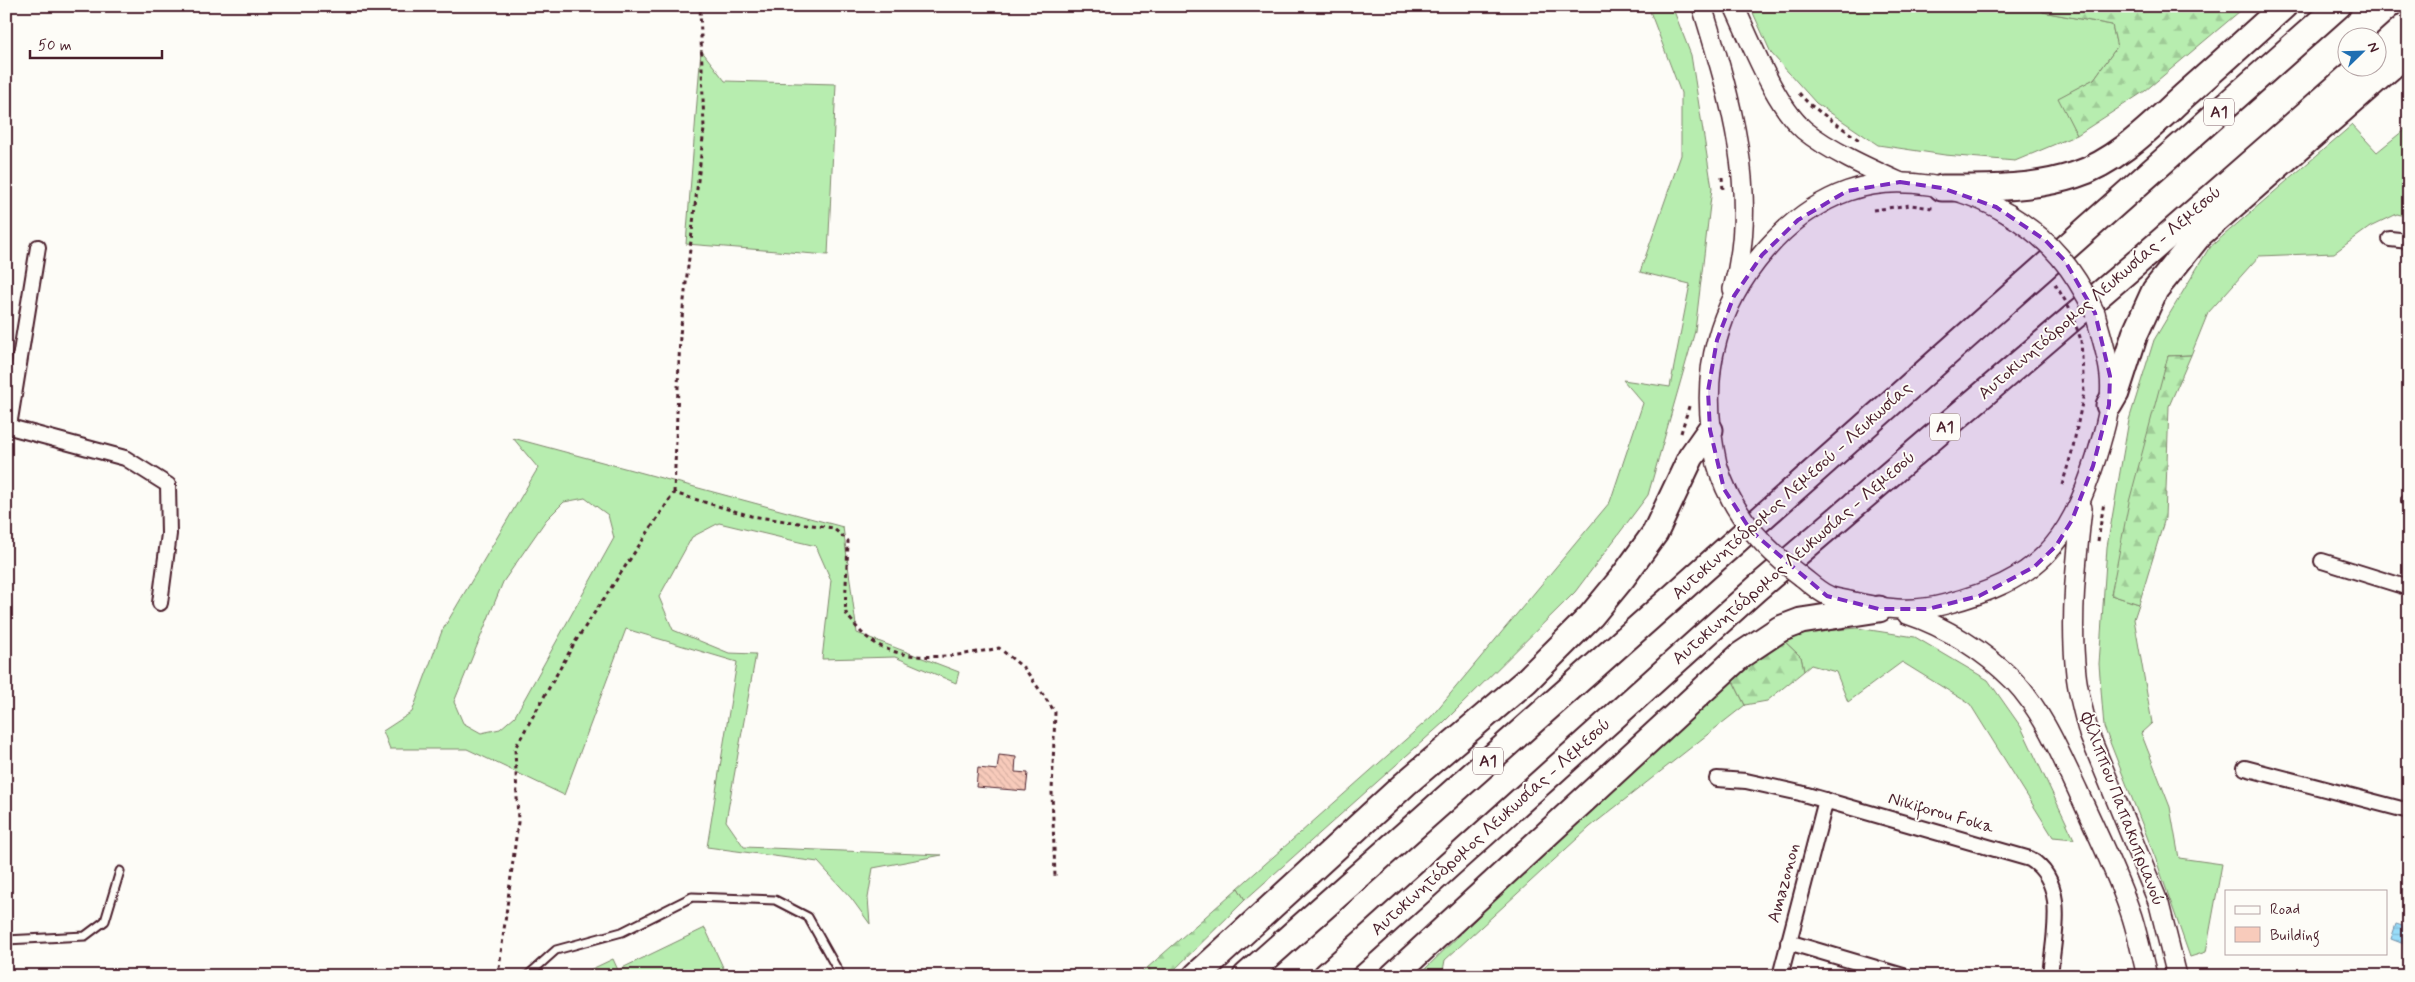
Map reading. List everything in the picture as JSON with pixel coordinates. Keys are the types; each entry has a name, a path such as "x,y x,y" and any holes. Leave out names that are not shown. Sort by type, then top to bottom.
{"highway":[{"path":"1939,198 1993,188 2054,181 2076,175 2100,164 2165,113 2284,6"},
{"name":"Αυτοκινητόδρομος Λεμεσού - Λευκωσίας","path":"1246,976 2338,6"},
{"path":"2388,42 2409,24"},
{"path":"2109,405 2116,393 2135,334 2155,290 2200,234 2409,51"},
{"name":"Αυτοκινητόδρομος Λευκωσίας - Λεμεσού","path":"1326,976 1756,589 2133,266 2348,78"},
{"path":"1196,976 1405,784 1526,681 1591,616 1655,533 1692,457 1710,430"},
{"path":"1394,974 1741,655 1780,629 1801,621 1887,609"}],"main road":[{"path":"1702,6 1725,80 1742,168 1744,218 1740,261 1724,322"},
{"path":"1734,6 1780,100 1803,130 1827,146 1900,182 1939,198 1972,196 2008,214 2045,240 2065,261 2083,288 2095,313 2110,376 2109,405 2102,437 2084,492 2072,520 2056,546 2034,567 2008,583 1979,596 1928,609 1887,609 1827,596 1802,577 1751,531 1724,489 1710,430 1708,391 1717,340 1734,296 1762,255 1798,220 1847,191 1900,182"},
{"name":"Φίλιππου Παπακυπριανού","path":"2084,492 2075,569 2076,674 2089,734 2159,904 2177,975"},
{"name":"Φίλιππου Παπακυπριανού","path":"1887,609 1929,622 1984,654 2014,681 2033,706 2058,749 2098,835 2132,917 2147,976"}],"street":[{"path":"2390,239 2409,241"},
{"path":"38,247 8,426 125,458 168,485 169,534 160,603"},
{"path":"2322,560 2409,588"},
{"path":"2246,768 2409,811"},
{"name":"Nikiforou Foka","path":"1717,779 1771,786 1826,800 2020,854 2040,865 2050,879 2056,900 2050,976"},
{"name":"Amazonon","path":"1780,976 1826,800"},
{"path":"1788,942 1903,976"}],"lane":[{"path":"6,940 85,936 105,921 120,871"},
{"path":"526,976 556,950 622,932 692,897 775,900 808,917 841,976"}],"path":[{"path":"498,976 518,822 515,748 575,642 674,494 680,336 704,129 700,6"},
{"path":"1798,92 1809,104 1859,140"},
{"path":"1722,176 1723,195"},
{"path":"1872,210 1910,205 1939,198"},
{"path":"2051,277 2069,307 2081,340 2084,393 2072,452 2062,485"},
{"path":"1679,437 1693,394"},
{"path":"674,494 751,516 833,528 848,541 845,613 860,632 879,646 902,654 930,657 967,654 998,648 1025,669 1055,712 1052,792 1055,877"},
{"path":"2177,975 2215,973 2225,976"}],"highlighted area":[{"path":"1900,182 1942,188 1996,207 2045,240 2065,261 2095,313 2110,376 2109,405 2093,466 2072,520 2056,546 2034,567 1979,596 1928,609 1879,609 1827,596 1751,531 1724,489 1710,430 1708,391 1717,340 1734,296 1762,255 1798,220 1847,191"}],"green space":[{"path":"1648,6 1672,6 1691,55 1712,188 1695,331 1648,495 1575,592 1443,723 1245,900 1238,888 1431,717 1610,502 1643,403 1623,380 1670,387 1690,284 1640,272 1681,155 1681,93"},
{"path":"1750,6 2037,6 2043,12 2112,25 2117,47 2094,79 2059,98 2077,135 2015,161 1945,155 1878,145 1816,103 1771,53"},
{"path":"2037,6 2246,6 2145,91 2077,135 2058,98 2094,79 2117,47 2112,25 2043,12"},
{"path":"701,50 725,81 836,84 828,255 686,244"},
{"path":"2352,125 2377,152 2409,126 2409,217 2397,214 2370,227 2334,253 2259,256 2208,313 2191,355 2168,356 2111,595 2139,604 2134,619 2152,723 2141,733 2170,807 2179,858 2222,864 2206,952 2190,957 2155,857 2104,727 2099,664 2107,547 2129,420 2154,340 2209,248"},
{"path":"2191,355 2169,406 2165,518 2139,604 2111,595 2129,502 2168,356"},
{"path":"513,438 843,527 857,633 959,672 956,683 895,657 822,659 831,580 816,546 719,523 692,537 659,597 673,630 729,653 756,654 726,821 744,847 942,855 873,868 868,898 870,924 851,898 818,862 707,847 737,662 626,629 564,795 467,749 390,749 383,731 412,712 442,631 538,468","holes":["585,498 608,515 614,538 515,716 500,729 481,733 463,723 454,702 503,582 546,520 564,502"]},
{"path":"1857,628 1915,637 1988,680 2021,727 2074,839 2053,837 1970,704 1902,662 1848,702 1836,672 1811,665 1804,671 1801,657 1782,639 1795,634"},
{"path":"1782,639 1801,657 1804,671 1767,701 1745,705 1730,675"},
{"path":"1730,675 1745,705 1590,827 1445,960 1442,976 1418,976 1562,834"},
{"path":"1238,888 1245,900 1168,976 1138,976"},
{"path":"705,928 727,976 577,976 613,959 618,970"}],"water":[{"path":"2396,924 2409,928 2409,946 2391,939"}],"building":[{"path":"999,755 1016,757 1015,772 1028,773 1026,791 976,787 978,768 997,770"}]}
